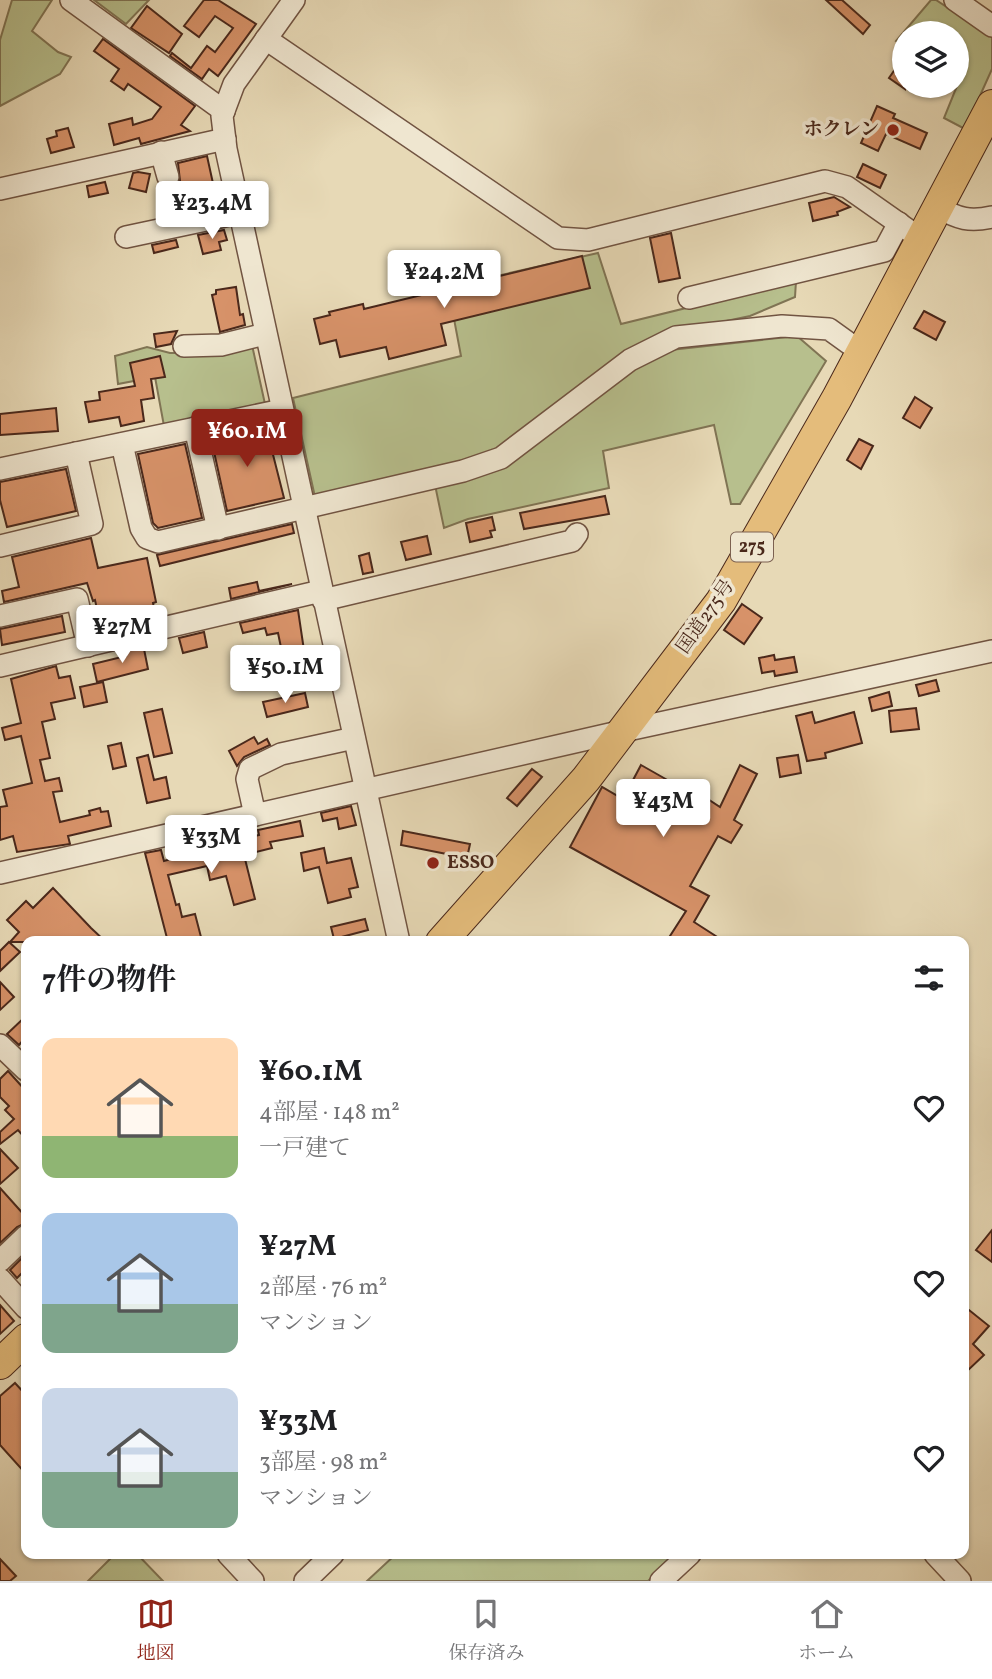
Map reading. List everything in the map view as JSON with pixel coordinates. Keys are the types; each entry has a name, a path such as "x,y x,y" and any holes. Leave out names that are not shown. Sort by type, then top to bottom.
{"highway":[{"name":"国道275号","path":"447,936 586,779 721,601 861,352 910,231 938,207 992,105"},
{"path":"0,1364 21,1344"}],"street":[{"path":"71,0 224,111"},
{"path":"294,0 234,84 224,111 225,139 265,334 398,936"},
{"path":"955,0 992,26"},
{"path":"267,39 553,235 566,240 589,240 825,181 847,187 910,231 884,251 689,298"},
{"path":"0,189 225,139"},
{"path":"161,152 168,177"},
{"path":"938,207 955,217 972,221 992,217"},
{"path":"126,237 239,213"},
{"path":"122,443 141,528 146,538 158,542 463,471 500,458 631,360 677,337 782,326 829,329 861,352"},
{"path":"184,346 221,345 265,334"},
{"path":"0,469 282,410"},
{"path":"195,428 218,528"},
{"path":"0,546 92,524 76,453"},
{"path":"0,666 572,541 577,534"},
{"path":"0,616 77,599 88,646"},
{"path":"0,873 623,731 992,651"},
{"path":"255,815 247,779 250,769 281,754 354,738"},
{"path":"0,1045 21,1065"},
{"path":"0,1261 21,1241"},
{"path":"0,1279 21,1302"},
{"path":"233,1559 253,1581"},
{"path":"305,1581 328,1559"},
{"path":"661,1581 685,1559"},
{"path":"940,1559 960,1581"}],"green space":[{"path":"12,0 52,0 32,31 58,52 71,57 60,74 0,106 0,40"},
{"path":"94,0 149,0 126,24"},
{"path":"931,0 936,0 968,21 913,21"},
{"path":"969,22 992,37 992,69 965,129 944,118 952,98 969,98"},
{"path":"598,253 621,324 796,281 795,297 750,316 679,331 494,453 315,497 293,398 461,356 448,287"},
{"path":"797,336 826,361 740,504 731,504 714,425 603,451 609,488 468,519 444,528 435,485 487,468 627,369 661,351"},
{"path":"252,345 265,404 164,426 155,377 118,384 115,356 147,347 170,353 202,353"},
{"path":"110,1559 142,1559 163,1581 88,1581"},
{"path":"391,1559 672,1559 648,1581 367,1581"}],"building":[{"path":"204,0 218,0 256,24 218,76 209,69 202,79 170,56 172,53 191,68 207,46 215,52 233,28 215,16 199,37 184,26"},
{"path":"826,0 842,0 870,25 863,34"},
{"path":"147,6 182,34 169,53 131,28"},
{"path":"103,39 195,106 181,125 190,131 141,144 139,138 114,145 109,124 132,118 133,125 152,119 161,107 128,84 124,90 111,81 119,69 94,51"},
{"path":"877,106 895,114 893,118 927,133 920,149 886,134 878,151 861,143"},
{"path":"68,128 74,147 51,153 47,139 57,136 56,131"},
{"path":"207,156 214,188 199,190 202,203 179,208 176,191 181,190 178,163"},
{"path":"863,164 886,175 880,188 857,177"},
{"path":"133,173 150,174 146,192 129,188"},
{"path":"105,182 108,193 89,197 87,186"},
{"path":"834,197 850,207 837,212 838,215 813,221 809,203"},
{"path":"224,230 227,240 219,242 221,250 203,254 198,235"},
{"path":"671,233 680,278 659,282 650,238"},
{"path":"176,240 178,247 154,253 152,245"},
{"path":"582,256 590,288 441,324 446,345 389,359 386,347 340,357 336,340 320,344 314,319 330,315 329,312 363,304 364,309"},
{"path":"236,287 240,315 243,314 245,325 220,332 212,295 216,294 216,290"},
{"path":"924,311 945,322 936,340 914,328"},
{"path":"177,331 171,344 156,347 154,334"},
{"path":"160,356 165,377 151,379 154,398 141,400 144,421 121,426 119,417 89,422 85,402 100,400 99,392 135,386 130,363"},
{"path":"915,397 932,408 920,428 903,418"},
{"path":"56,408 58,431 0,435 0,414"},
{"path":"266,427 284,498 227,511 211,438"},
{"path":"859,439 873,446 861,469 847,460"},
{"path":"185,444 202,518 158,528 153,523 138,454"},
{"path":"66,469 76,511 7,527 0,500 0,482"},
{"path":"605,496 609,514 524,529 520,513"},
{"path":"492,517 495,530 490,531 492,537 470,542 466,523"},
{"path":"292,524 294,533 160,566 157,555"},
{"path":"427,536 431,554 406,560 401,542"},
{"path":"91,538 98,568 147,558 156,602 153,603 154,608 100,623 95,600 93,601 87,583 4,602 2,591 19,587 12,557"},
{"path":"369,553 373,572 363,574 359,556"},
{"path":"257,582 259,591 292,584 231,599 229,588"},
{"path":"742,604 762,618 744,644 724,630"},
{"path":"298,610 305,657 284,662 278,633 267,635 265,628 243,633 240,623"},
{"path":"62,616 65,632 2,645 0,629"},
{"path":"204,632 207,647 183,653 179,638"},
{"path":"144,649 148,669 97,682 93,664 126,656 126,650"},
{"path":"774,655 775,660 794,657 797,672 775,676 774,671 762,673 759,658"},
{"path":"56,666 59,678 70,676 75,698 51,703 55,719 42,722 50,758 40,760 45,781 59,778 62,791 53,792 60,822 90,815 89,811 100,808 101,812 108,811 111,826 68,836 70,844 17,852 13,836 0,840 0,807 7,806 3,790 32,783 21,736 5,740 2,728 21,723 11,679"},
{"path":"936,680 939,691 919,696 916,685"},
{"path":"103,682 107,702 84,707 80,687"},
{"path":"889,692 892,706 872,711 869,698"},
{"path":"305,693 308,707 267,717 263,702"},
{"path":"916,708 919,729 891,732 889,711"},
{"path":"162,709 172,753 154,757 144,713"},
{"path":"812,712 815,723 854,712 862,743 825,753 826,758 807,761 796,716"},
{"path":"254,737 258,744 267,739 270,745 244,757 237,766 229,751"},
{"path":"121,743 126,766 113,769 108,746"},
{"path":"148,755 154,780 166,777 170,798 147,803 137,758"},
{"path":"798,755 801,773 780,777 777,758"},
{"path":"641,765 685,790 688,786 720,807 740,765 757,774 734,820 742,825 731,843 718,836 690,886 709,896 694,922 716,936 670,936 686,911 570,847 602,787 623,799"},
{"path":"532,769 542,777 517,806 507,798"},
{"path":"351,806 356,825 339,829 337,818 323,821 321,813"},
{"path":"300,821 303,836 270,842 272,848 244,855 255,899 234,905 226,876 210,880 207,866 168,875 182,917 195,914 201,936 166,936 145,853 161,850 164,861 192,853 191,850 259,835 258,830"},
{"path":"403,831 470,844 467,858 401,845"},
{"path":"324,848 327,863 351,858 358,887 349,889 351,897 328,903 319,867 304,871 301,853"},
{"path":"53,888 100,936 21,936 21,942 10,942 19,932 7,920 26,901 33,908"},
{"path":"365,919 368,930 333,936 331,927"},
{"path":"9,942 20,952 0,971 0,951"},
{"path":"0,982 14,997 0,1010"},
{"path":"21,1021 19,1045 7,1034"},
{"path":"8,1071 21,1085 21,1133 18,1130 0,1144 0,1132 14,1119 5,1110 9,1106 0,1097 0,1079"},
{"path":"0,1149 18,1168 0,1184"},
{"path":"0,1188 21,1211 21,1225 0,1243"},
{"path":"992,1230 992,1262 976,1250"},
{"path":"21,1259 21,1274 17,1278 10,1270"},
{"path":"0,1305 14,1321 0,1334"},
{"path":"969,1310 989,1326 973,1344 984,1355 969,1369"},
{"path":"15,1383 21,1390 21,1468 0,1445 0,1396"},
{"path":"0,1559 16,1576 10,1581 0,1581"}],"place":[{"name":"ホクレン","path":"893,130"},
{"name":"ESSO","path":"433,863"}]}
